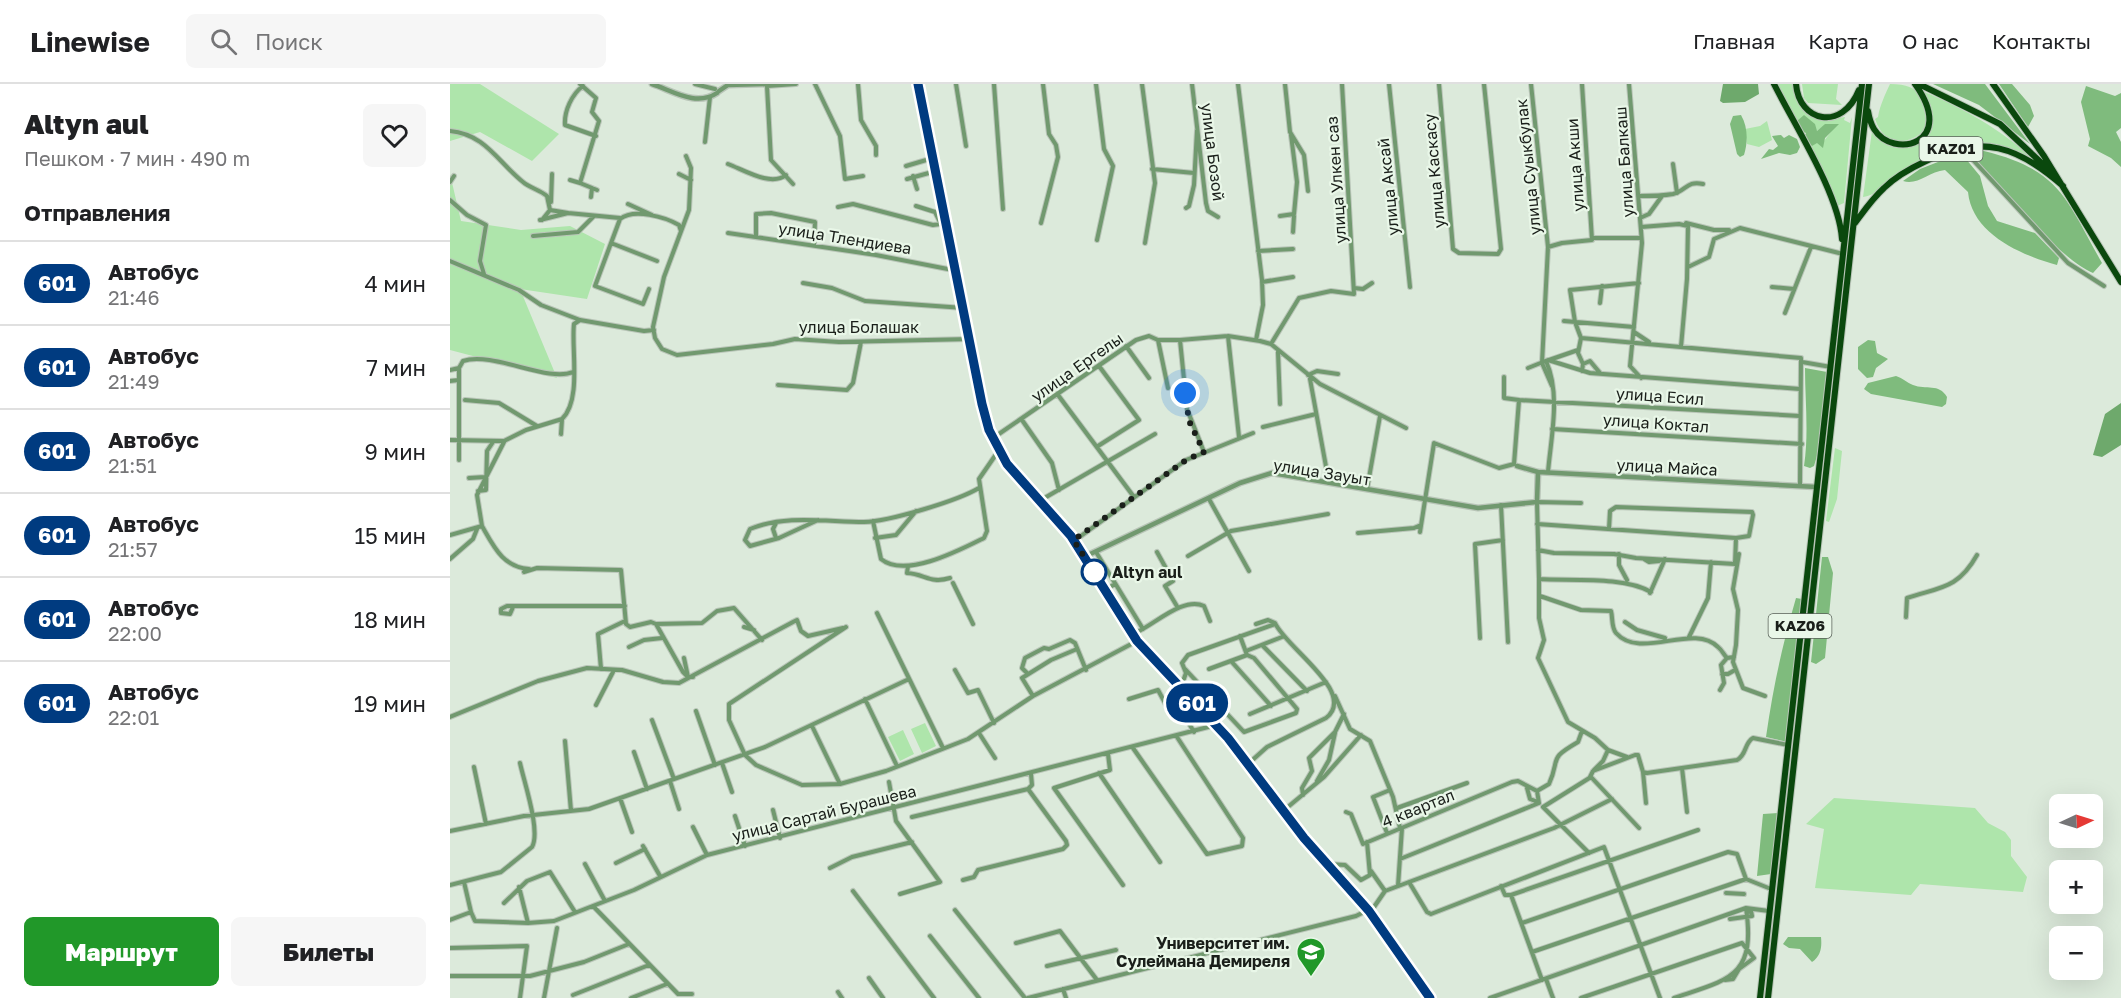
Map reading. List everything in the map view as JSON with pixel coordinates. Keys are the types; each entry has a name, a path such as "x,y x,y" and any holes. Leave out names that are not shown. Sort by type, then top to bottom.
{"highway":[{"path":"1774,84 1834,208 1841,232 1843,254"},
{"path":"1796,84 1797,93 1806,106 1818,116 1830,118 1840,116 1848,110 1862,84"},
{"name":"KАZ06","path":"1768,998 1862,84"},
{"name":"KАZ06","path":"1759,996 1817,487 1842,292 1854,223 1869,84"},
{"path":"1867,108 1873,128 1884,138 1898,144 1917,141 1927,133 1931,117 1917,84"},
{"name":"KАZ01","path":"1917,84 2000,124 2029,149 2063,186"},
{"name":"KАZ01","path":"1993,84 2063,186 2121,282"},
{"name":"KАZ01","path":"1854,223 1867,206 1894,179 1928,160 1960,147 1989,146 2017,154 2041,167 2063,186"}],"main road":[{"path":"918,84 958,271 982,404 999,450 1019,478 1041,500 1074,541 1135,639 1217,725 1283,811 1369,911 1430,998"}],"street":[{"path":"651,84 699,99 710,97"},
{"path":"695,84 716,89 728,85 795,84"},
{"path":"815,84 840,136 844,179 863,176"},
{"path":"858,84 861,120 876,146 876,155"},
{"path":"956,84 966,146"},
{"path":"994,84 1004,209"},
{"path":"1041,223 1058,157 1056,145 1049,134 1043,84"},
{"path":"1096,84 1104,149 1113,166 1097,240"},
{"path":"1142,84 1155,183 1145,243"},
{"name":"улица Бозой","path":"1192,84 1207,209 1218,217"},
{"path":"1238,84 1262,282 1263,305 1256,340"},
{"path":"1285,84 1297,182 1293,232"},
{"name":"улица Улкен саз","path":"1342,84 1354,288"},
{"name":"улица Аксай","path":"1389,84 1410,287"},
{"name":"улица Каскасу","path":"1439,84 1453,249 1459,253 1501,253 1484,84"},
{"name":"улица Суыкбулак","path":"1531,84 1548,247 1542,356 1546,362"},
{"name":"улица Акши","path":"1582,84 1592,238"},
{"name":"улица Балкаш","path":"1628,377 1639,283 1641,238 1629,84"},
{"path":"580,183 596,136 599,121 592,112 596,99 584,85 577,90 567,108 565,125 596,136"},
{"path":"767,85 771,160 793,184"},
{"path":"705,142 710,97 716,89"},
{"path":"1186,208 1189,206 1194,173 1197,130"},
{"path":"450,131 466,134 477,140 503,160 524,183 548,196 550,202"},
{"path":"1291,135 1304,155 1308,191"},
{"path":"1960,147 2068,263 2104,286"},
{"path":"450,261 525,293 541,305 580,320 644,331 654,330 663,277 689,210 691,168 686,156"},
{"path":"906,166 933,158"},
{"path":"728,164 766,178 779,180 786,175"},
{"path":"1673,164 1677,193"},
{"path":"1152,169 1194,173"},
{"path":"917,189 909,177 936,171"},
{"path":"552,174 550,210 541,220 568,213"},
{"path":"679,174 691,180"},
{"path":"450,182 454,176"},
{"path":"570,180 595,189 591,196"},
{"path":"1638,196 1677,193 1688,183 1694,181 1703,184"},
{"path":"1640,218 1649,214 1663,195"},
{"path":"450,200 467,215 486,225 480,261 486,275"},
{"path":"628,204 655,217"},
{"name":"улица Тлендиева","path":"838,207 853,204 933,225 948,223"},
{"path":"915,206 935,212 940,224"},
{"path":"550,210 621,218 628,214 655,217 679,225 681,231"},
{"path":"756,236 756,214 771,213 815,222 814,245"},
{"path":"534,236 578,232 594,216"},
{"path":"1280,216 1294,216"},
{"path":"621,218 595,286 643,304 649,289"},
{"path":"1641,227 1683,224 1714,230 1732,230"},
{"path":"1681,347 1690,226"},
{"path":"1714,239 1740,228 1843,254"},
{"path":"1688,267 1709,257 1714,230"},
{"name":"улица Тлендиева","path":"728,233 814,245 946,267 958,271"},
{"path":"1548,247 1562,243 1589,243 1592,238 1641,238"},
{"path":"611,243 657,261"},
{"path":"1785,313 1810,247"},
{"path":"1258,251 1293,249"},
{"path":"1262,282 1293,277"},
{"path":"1600,303 1605,278"},
{"path":"804,283 832,288 865,301 965,308"},
{"path":"1372,283 1363,289 1354,288 1354,294 1350,296 1331,291 1299,298 1271,344 1309,376 1406,428"},
{"path":"1582,371 1583,364 1578,350 1581,338 1575,322 1570,290 1639,283"},
{"path":"1772,286 1794,289"},
{"path":"561,434 562,418 570,403 576,360 574,324 580,320"},
{"path":"1564,321 1634,329 1653,344"},
{"name":"улица Болашак","path":"654,330 662,350 677,355 773,344 795,339 861,342 971,339"},
{"path":"1228,336 1239,437"},
{"name":"улица Ергелы","path":"993,438 1142,337 1180,340 1228,336 1271,344"},
{"path":"1581,338 1797,357 1802,362 1832,367"},
{"path":"1158,340 1168,388"},
{"path":"1180,340 1187,409 1204,452"},
{"path":"778,385 847,390 853,383 861,342"},
{"path":"1126,346 1149,378"},
{"path":"1528,368 1578,350"},
{"path":"1278,351 1280,404"},
{"path":"459,460 460,364 468,360 517,366 559,375 574,372"},
{"path":"1583,364 1590,361 1602,374"},
{"path":"1546,362 1582,371 1628,377 1800,389"},
{"path":"1546,362 1555,402 1548,472"},
{"path":"1800,485 1802,362"},
{"path":"1098,446 1139,420 1099,366"},
{"path":"1630,366 1641,378"},
{"path":"450,370 459,368"},
{"path":"1309,376 1317,371 1338,374"},
{"path":"1309,376 1329,484"},
{"path":"1420,532 1433,446 1436,442 1499,468 1516,465 1519,400 1504,398 1504,377"},
{"path":"450,381 459,380"},
{"path":"1058,395 1134,497"},
{"path":"465,400 499,403 537,426"},
{"name":"улица Есил","path":"1519,400 1800,416"},
{"path":"1263,427 1316,414"},
{"path":"1366,490 1380,416"},
{"path":"450,440 504,441 562,418"},
{"path":"1022,420 1052,463 1059,490"},
{"name":"улица Коктал","path":"1552,429 1802,444"},
{"path":"1074,541 1186,460 1253,433"},
{"path":"1041,500 1155,434"},
{"path":"486,475 504,441"},
{"path":"494,442 487,451 486,490 478,491 477,501 480,527 503,560 514,567 529,569 618,569 623,580 626,621 630,627 651,622 656,624 702,622 717,611 731,608 742,615 762,640"},
{"path":"873,521 881,560 895,566 908,566 937,559 986,536 979,488 981,475 999,450"},
{"name":"улица Майса","path":"1516,465 1538,472 1817,487"},
{"path":"1538,472 1539,618 1544,640 1538,658 1568,722 1595,738 1608,750 1629,757"},
{"name":"улица Зауыт","path":"1084,557 1240,483 1272,473 1478,508 1537,501"},
{"path":"469,478 486,475"},
{"path":"818,520 776,538 750,546 746,544 744,537 750,528 777,522 818,520 873,521 954,500 979,488"},
{"path":"1209,499 1249,571"},
{"path":"1537,501 1581,503"},
{"path":"1501,506 1508,642"},
{"path":"1537,525 1609,530 1736,538 1749,536 1752,512 1616,507 1610,511 1609,530"},
{"path":"875,538 896,535 916,511"},
{"path":"1188,556 1229,532 1328,514"},
{"path":"776,538 772,529 777,522"},
{"path":"1358,533 1414,528 1420,525"},
{"path":"450,535 480,527"},
{"path":"450,559 473,539 480,527"},
{"path":"1736,538 1738,564 1733,589 1738,610 1735,670 1743,688 1765,696"},
{"path":"1480,638 1475,544 1503,540"},
{"path":"1538,549 1583,555 1619,554 1663,560 1735,564 1737,545"},
{"path":"1096,552 1143,630"},
{"path":"1157,552 1173,581 1165,586 1178,608"},
{"path":"1619,554 1622,572 1627,580"},
{"path":"1906,617 1907,598 1942,590 1963,575 1977,555"},
{"path":"1539,579 1623,584 1643,587 1650,593 1663,560"},
{"path":"1688,638 1708,598 1711,562"},
{"path":"908,566 907,573 925,579 950,578"},
{"path":"524,572 529,569"},
{"path":"952,583 973,624"},
{"path":"1105,590 1115,584"},
{"path":"1540,596 1581,610 1611,611 1613,627 1617,634 1644,644 1698,638 1714,644 1727,658"},
{"path":"450,717 561,672 601,667 638,673 671,684 691,677 797,620 801,632 808,636 846,627 729,704 728,716 746,754 756,765 796,784 817,786 840,784 897,766 979,733 1033,696 1086,670 1178,608 1194,602 1202,604 1210,621"},
{"path":"513,607 625,606"},
{"path":"877,613 943,748"},
{"path":"1256,624 1268,620 1275,624 1282,637 1302,654 1326,682 1344,712 1350,729 1370,741 1397,808 1401,828 1398,886"},
{"path":"601,667 598,634 626,621"},
{"path":"1624,622 1637,630 1669,640"},
{"path":"656,624 662,638 691,677"},
{"path":"1240,636 1246,653 1254,658 1297,710 1296,713 1245,733 1182,663 1188,655 1240,636 1275,624"},
{"path":"744,627 754,630"},
{"path":"1209,669 1282,637"},
{"path":"629,647 644,640 662,638"},
{"path":"1029,674 1022,668 1025,658 1044,648 1049,649 1070,640 1077,649 1086,670"},
{"path":"1262,645 1307,691"},
{"path":"1049,649 1053,659"},
{"path":"1033,696 1022,680 1053,659 1077,649"},
{"path":"1720,690 1724,683 1721,665 1727,658 1734,657"},
{"path":"684,658 691,677"},
{"path":"1231,661 1271,706"},
{"path":"1181,687 1185,669"},
{"path":"596,705 614,670"},
{"path":"955,670 968,693 978,690 994,723"},
{"path":"1722,674 1735,670"},
{"path":"450,831 531,815 590,809 746,754 812,726 909,679"},
{"path":"1250,714 1326,682"},
{"path":"1128,699 1158,690 1171,714 1184,715 1194,732"},
{"path":"1248,764 1267,747 1334,712 1334,695"},
{"path":"865,699 897,766"},
{"path":"696,711 715,765"},
{"path":"1316,783 1327,764 1335,732 1344,712"},
{"path":"652,720 679,809"},
{"name":"улица Сартай Бурашева","path":"471,912 477,922 554,921 605,901 707,855 1217,725"},
{"path":"812,726 840,784"},
{"path":"1537,791 1549,784 1555,760 1564,749 1578,742 1582,731"},
{"path":"1303,796 1302,788 1311,774 1309,761 1311,755 1335,732"},
{"path":"979,733 994,758"},
{"path":"1283,811 1303,796 1360,735"},
{"path":"1133,748 1206,853 1242,846 1243,838 1177,737"},
{"path":"1643,772 1737,760 1745,754 1747,744 1753,738 1788,745"},
{"path":"565,741 571,811"},
{"path":"1592,778 1593,771 1608,750"},
{"path":"634,752 647,789"},
{"path":"1108,754 1110,769 1054,788 1123,885"},
{"path":"1593,771 1638,755 1643,772 1646,803"},
{"path":"1327,764 1339,758"},
{"path":"722,762 732,792"},
{"path":"450,885 501,872 532,847 534,842 531,815 520,763"},
{"path":"474,767 486,824"},
{"path":"1682,768 1687,812"},
{"path":"1099,773 1161,862"},
{"path":"912,817 1028,789 1032,785 1030,774"},
{"path":"1592,778 1639,828"},
{"path":"1543,807 1592,778"},
{"name":"4 квартал","path":"1346,812 1351,814 1363,844 1495,788 1518,781 1527,787"},
{"path":"889,782 896,821 940,882 900,894"},
{"path":"1397,808 1467,783"},
{"path":"1527,787 1537,791"},
{"path":"1527,787 1530,799"},
{"path":"963,880 974,877 978,870 1065,848 1066,841 1028,789"},
{"path":"1387,833 1373,797 1390,790"},
{"path":"1537,791 1539,802 1543,807 1589,853"},
{"path":"620,798 632,832"},
{"path":"1530,799 1539,802"},
{"path":"1523,808 1530,799"},
{"path":"955,910 1027,998 1369,911 1385,891 1559,825 1612,799"},
{"path":"1400,859 1539,802"},
{"path":"773,810 780,838"},
{"path":"735,816 745,846"},
{"path":"693,827 707,855"},
{"path":"1501,886 1505,895 1511,895 1698,830"},
{"path":"830,868 852,857 912,842"},
{"path":"1367,842 1371,873 1385,891"},
{"path":"616,863 644,847 660,876"},
{"path":"1409,882 1429,914 1604,848 1660,998"},
{"path":"1522,923 1728,852 1737,854 1741,859 1746,879"},
{"path":"585,864 605,901"},
{"path":"1328,864 1345,865 1360,880 1371,873"},
{"path":"504,903 532,877 550,872 575,912"},
{"path":"1532,952 1629,917 1746,879 1771,889"},
{"path":"450,920 471,912 464,882"},
{"path":"1723,886 1744,894"},
{"path":"519,887 528,923"},
{"path":"853,891 934,998"},
{"path":"1726,893 1734,892"},
{"path":"1511,895 1532,952 1553,998"},
{"path":"593,906 678,994 692,994"},
{"path":"1490,998 1746,912 1769,911"},
{"path":"1730,919 1746,912"},
{"path":"1739,969 1745,959 1746,912"},
{"path":"544,998 557,928"},
{"path":"1016,943 1060,931 1097,980"},
{"path":"930,936 979,998"},
{"path":"1581,998 1738,943 1746,946 1755,958 1725,980 1674,998"},
{"path":"450,976 524,977 584,962 629,944"},
{"path":"450,948 527,946 520,998"},
{"path":"1047,966 1116,950"},
{"path":"573,995 649,965"},
{"path":"869,978 883,998"},
{"path":"631,998 667,984"},
{"path":"1063,989 1066,998"},
{"path":"838,992 842,998"}],"shaded area":[{"path":"450,84 480,84 559,134 532,161 480,132 450,141"},
{"path":"1723,84 1758,84 1759,94 1745,102 1723,103 1720,101"},
{"path":"1778,84 1794,84 1801,101 1819,116 1845,117 1844,120 1850,123 1852,117 1844,203 1837,206 1806,142 1824,141 1833,129 1822,127 1817,131 1801,119 1797,121"},
{"path":"1802,84 1838,84 1836,99 1842,105 1808,103 1804,98"},
{"path":"1890,84 1909,87 1920,96 1922,102 1928,128 1905,141 1891,139 1885,135 1875,119 1878,117"},
{"path":"1933,84 1985,84 2030,144 1979,105"},
{"path":"1999,84 2012,84 2030,105 2034,116 2028,127"},
{"path":"2086,86 2115,96 2121,93 2121,128 2116,132 2121,142 2121,167 2111,158 2088,146 2090,139 2081,102"},
{"path":"1922,91 1985,123 2041,166 2023,156 1988,145 1953,147 1918,161 1878,191 1863,197 1872,131 1886,144 1898,148 1911,146 1928,138 1931,114"},
{"path":"1741,115 1747,140 1744,155 1740,157 1737,154 1730,124 1733,116"},
{"path":"1804,115 1815,124 1817,131 1825,124 1839,124 1825,138 1823,148 1817,143 1812,146 1804,137 1806,133 1800,131 1797,121"},
{"path":"1767,121 1772,140 1759,147 1747,144 1745,129 1760,126"},
{"path":"1781,135 1784,138 1789,135 1797,139 1800,147 1797,153 1790,155 1779,153 1761,159 1769,149 1773,150 1778,146 1772,136"},
{"path":"1984,151 2030,168 2046,178 2058,190 2069,204 2102,263 2093,273 2079,265 2046,237 1971,153"},
{"path":"1961,153 1980,176 1988,206 1997,221 2035,233 2059,258 2057,265 2014,249 1988,231 1971,207 1968,192 1945,170 1913,182 1903,181 1920,169"},
{"path":"450,174 461,221 521,230 570,226 605,244 587,299 520,289 557,378 450,350"},
{"path":"1868,340 1875,341 1877,353 1888,359 1876,368 1873,377 1867,378 1858,369 1858,347"},
{"path":"1805,368 1827,372 1819,449 1814,466 1810,468 1804,466 1807,429"},
{"path":"1896,376 1913,385 1940,390 1947,397 1946,404 1942,407 1871,394 1864,389 1868,383"},
{"path":"2121,403 2121,445 2102,457 2093,455 2105,414"},
{"path":"1835,448 1842,451 1837,499 1829,522 1826,521"},
{"path":"1822,557 1828,557 1833,573 1825,658 1816,664 1811,662"},
{"path":"1796,598 1802,599 1787,742 1766,737 1778,667"},
{"path":"925,723 936,746 922,753 911,729"},
{"path":"903,730 914,754 900,761 888,737"},
{"path":"1834,798 1975,808 1988,823 2005,832 2011,840 2011,856 2027,877 2023,892 1920,884 1911,895 1815,888 1824,829 1806,824"},
{"path":"1778,813 1771,874 1757,876 1763,814"},
{"path":"1788,937 1821,937 1819,954 1812,962 1800,949 1789,948 1783,944"}],"bus line":[{"name":"601","path":"918,84 965,308 982,404 989,430 999,450 1019,478 1059,519 1137,641 1196,701 1228,738 1304,838 1369,911 1408,971 1430,998"}],"place":[{"name":"Altyn aul","path":"1094,572"},
{"name":"Университет им. Сулеймана Демиреля","path":"1311,978"}],"route":[{"path":"1094,572 1074,541 1186,460 1204,452 1189,421 1185,393"}]}
